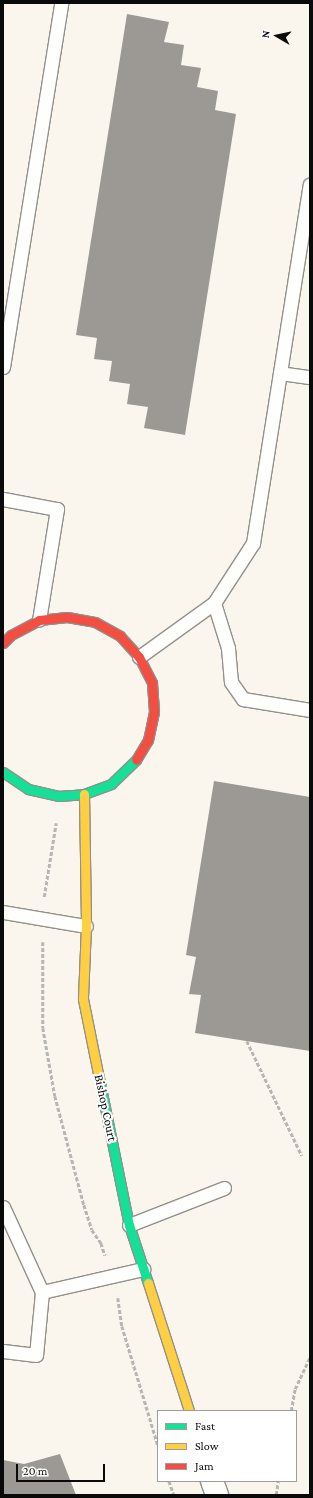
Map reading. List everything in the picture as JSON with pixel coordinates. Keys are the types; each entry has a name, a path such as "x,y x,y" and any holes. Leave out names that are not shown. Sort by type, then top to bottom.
{"street":[{"path":"3,643 11,635 39,620 67,617 95,622 120,636 139,656 152,683 154,712 148,740 133,765 111,784 84,794 58,796 28,789 3,772"},
{"name":"Bishop Court","path":"84,794 86,926 83,999 129,1225 189,1410"},
{"path":"212,1482 217,1495"}],"lane":[{"path":"3,367 61,3"},
{"path":"139,656 214,603 253,543 310,184"},
{"path":"280,373 310,377"},
{"path":"3,499 57,509 39,620"},
{"path":"214,603 228,648 231,682 243,700 310,710"},
{"path":"3,912 86,926"},
{"path":"129,1225 224,1188"},
{"path":"3,1207 42,1292 36,1355 3,1351"},
{"path":"42,1292 143,1269"}],"path":[{"path":"247,1041 302,1156"},
{"path":"291,1410 295,1389 310,1358"},
{"path":"169,1482 174,1495"},
{"path":"276,1495 278,1482"}],"building":[{"path":"127,14 169,22 164,42 184,45 181,65 201,68 197,87 218,91 215,110 236,114 185,435 144,428 148,407 127,404 130,384 109,381 112,361 94,359 97,338 76,335"},
{"path":"214,781 310,797 310,1051 195,1033 201,995 189,994 196,957 186,955"},
{"path":"60,1454 76,1495 3,1495 3,1460 24,1464"}],"traffic: fast":[{"path":"3,772 28,789 58,796 84,794 111,784 136,760"},
{"path":"99,1078 129,1225 148,1283"}],"traffic: slow":[{"path":"84,794 86,926 83,999 99,1078"},
{"path":"148,1283 189,1410"}],"traffic: jam":[{"path":"3,643 11,635 39,620 67,617 95,622 120,636 139,657 152,683 154,712 148,740 136,760"}]}
